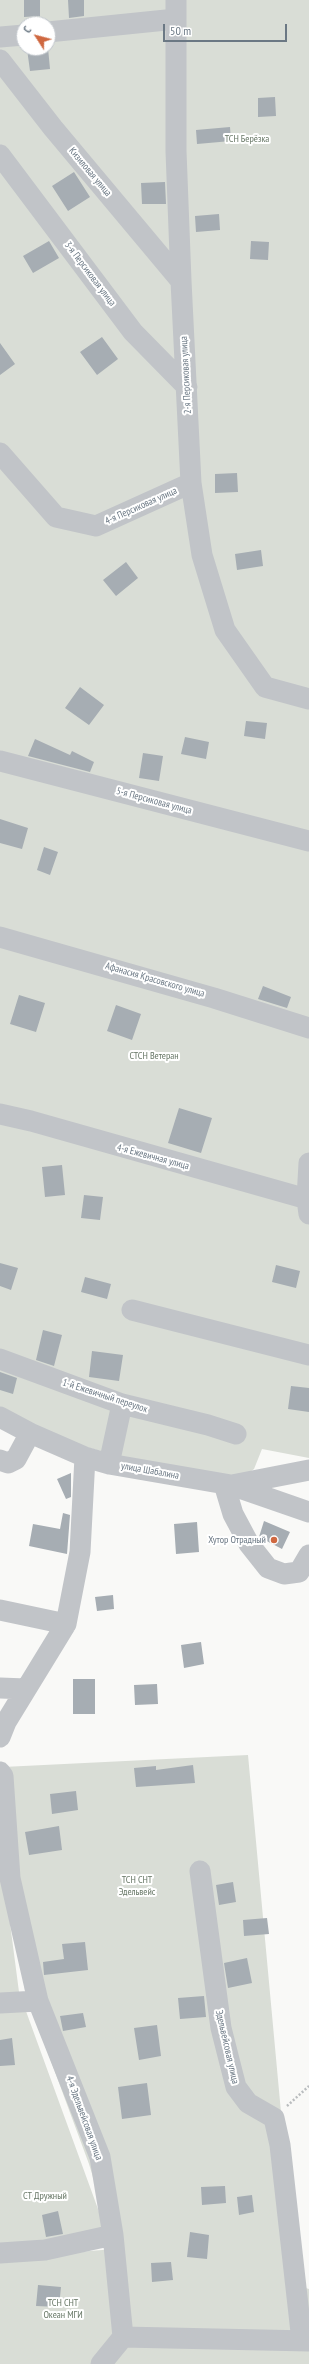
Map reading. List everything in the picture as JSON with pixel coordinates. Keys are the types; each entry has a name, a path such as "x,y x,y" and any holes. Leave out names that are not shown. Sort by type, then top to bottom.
{"street":[{"path":"56,31 176,9"},
{"name":"2-я Персиковая улица","path":"176,9 176,150 181,282 191,483 202,555 225,630 265,687 309,699"},
{"path":"0,37 16,36"},
{"name":"Кизиловая улица","path":"0,60 53,128 181,282"},
{"name":"3-я Персиковая улица","path":"0,155 133,332 187,387"},
{"name":"4-я Персиковая улица","path":"0,453 56,517 96,526 191,483"},
{"name":"5-я Персиковая улица","path":"0,761 309,842"},
{"name":"Афанасия Красовского улица","path":"0,937 199,993 309,1028"},
{"name":"4-я Ежевичная улица","path":"0,1114 31,1121 308,1207"},
{"path":"308,1207 309,1163"},
{"path":"132,1310 309,1355"},
{"name":"1-й Ежевичный переулок","path":"0,1359 122,1404 208,1425 236,1434"},
{"path":"110,1464 122,1404"},
{"name":"улица Шабалина","path":"0,1417 30,1433 85,1457 110,1464 228,1485 307,1514"},
{"path":"0,1460 8,1464 16,1459 30,1433"},
{"path":"0,1737 6,1722 66,1624 80,1552 85,1457"},
{"path":"309,1470 228,1485 236,1520 249,1544 268,1568 284,1574 299,1572 309,1555"},
{"path":"0,1610 66,1624"},
{"path":"0,1688 26,1689"},
{"name":"4-я Эдельвейсовая улица","path":"1,1774 10,1878 38,2001 100,2156 114,2234 123,2337"},
{"name":"Эдельвейсовая улица","path":"200,1871 221,2028 236,2087 248,2103 274,2118"},
{"path":"0,2003 38,2001"},
{"path":"101,2364 123,2337 305,2341 280,2145 274,2118"},
{"path":"0,2253 45,2250 114,2234"}],"path":[{"path":"274,2118 309,2086"}],"green space":[{"name":"СТСН Ветеран","path":"0,0 309,0 309,1458 262,1449 254,1469 228,1488 0,1422"},
{"name":"ТСН СНТ Эдельвейс","path":"248,1755 282,2123 290,2283 309,2289 309,2364 0,2364 0,2258 115,2249 89,2164 25,1991 3,1767"},
{"name":"СТ Дружный","path":"0,1847 19,1992 106,2231 0,2248"}],"building":[{"path":"24,0 40,0 40,16 24,16"},
{"path":"68,0 84,0 84,16 69,18"},
{"path":"28,56 49,56 50,69 30,71"},
{"path":"275,97 276,116 258,117 258,98"},
{"path":"230,127 231,141 197,144 196,130"},
{"path":"74,172 90,197 68,211 52,186"},
{"path":"165,182 166,204 142,204 141,183"},
{"path":"219,214 220,230 196,232 195,216"},
{"path":"49,241 59,258 33,273 23,256"},
{"path":"251,241 269,242 268,260 250,259"},
{"path":"102,337 118,359 97,375 80,352"},
{"path":"0,343 15,364 0,375"},
{"path":"237,473 238,492 215,493 215,474"},
{"path":"261,550 263,566 237,570 235,554"},
{"path":"126,562 138,578 116,596 103,580"},
{"path":"80,687 104,705 89,725 65,708"},
{"path":"246,721 267,723 265,739 244,736"},
{"path":"185,737 209,742 206,759 181,754"},
{"path":"35,739 70,755 72,751 94,762 90,772 28,756"},
{"path":"143,753 163,756 159,781 139,778"},
{"path":"0,819 28,828 22,849 0,843"},
{"path":"44,847 58,852 50,875 37,870"},
{"path":"263,986 291,997 287,1008 258,999"},
{"path":"19,995 45,1003 36,1032 10,1024"},
{"path":"116,1005 141,1014 132,1040 107,1031"},
{"path":"179,1108 212,1118 201,1153 168,1143"},
{"path":"62,1165 65,1195 45,1197 42,1167"},
{"path":"84,1195 103,1197 100,1220 81,1218"},
{"path":"0,1263 18,1268 11,1290 0,1286"},
{"path":"276,1265 300,1271 296,1288 272,1282"},
{"path":"85,1277 111,1284 107,1299 81,1292"},
{"path":"43,1330 62,1335 54,1366 36,1360"},
{"path":"92,1351 123,1355 119,1381 89,1377"},
{"path":"0,1372 17,1378 13,1394 0,1390"},
{"path":"291,1386 309,1388 309,1412 288,1409"},
{"path":"71,1473 71,1497 66,1499 57,1479"},
{"path":"63,1513 70,1515 67,1554 29,1546 33,1524 60,1529"},
{"path":"264,1521 290,1532 282,1549 259,1537"},
{"path":"197,1522 199,1552 176,1554 174,1524"},
{"path":"113,1595 114,1609 97,1611 95,1597"},
{"path":"201,1642 204,1664 184,1668 181,1645"},
{"path":"73,1679 95,1679 95,1714 73,1714"},
{"path":"157,1684 158,1704 135,1705 134,1685"},
{"path":"193,1765 195,1783 136,1787 134,1768 156,1766 156,1770"},
{"path":"76,1791 78,1810 52,1814 50,1794"},
{"path":"59,1826 62,1850 29,1855 25,1832"},
{"path":"233,1882 236,1902 219,1905 216,1885"},
{"path":"267,1918 269,1934 244,1936 243,1920"},
{"path":"85,1942 88,1970 44,1975 43,1962 64,1959 62,1944"},
{"path":"247,1958 252,1983 228,1988 224,1963"},
{"path":"204,1996 206,2017 180,2019 178,1998"},
{"path":"83,2013 86,2027 63,2031 60,2016"},
{"path":"157,2025 161,2056 139,2060 134,2028"},
{"path":"12,2038 15,2065 0,2066 0,2040"},
{"path":"147,2083 151,2115 122,2119 118,2087"},
{"path":"225,2186 226,2203 202,2205 201,2187"},
{"path":"252,2195 254,2212 239,2215 237,2197"},
{"path":"58,2211 63,2234 46,2237 42,2215"},
{"path":"190,2232 209,2235 207,2259 187,2257"},
{"path":"171,2262 173,2280 152,2282 151,2263"},
{"path":"38,2285 61,2287 59,2307 36,2306"}],"place":[{"name":"Хутор Отрадный","path":"274,1540"}],"park label":[{"name":"ТСН Берёзка","path":"247,139"},
{"name":"ТСН СНТ Океан МГИ","path":"63,2308"}]}
